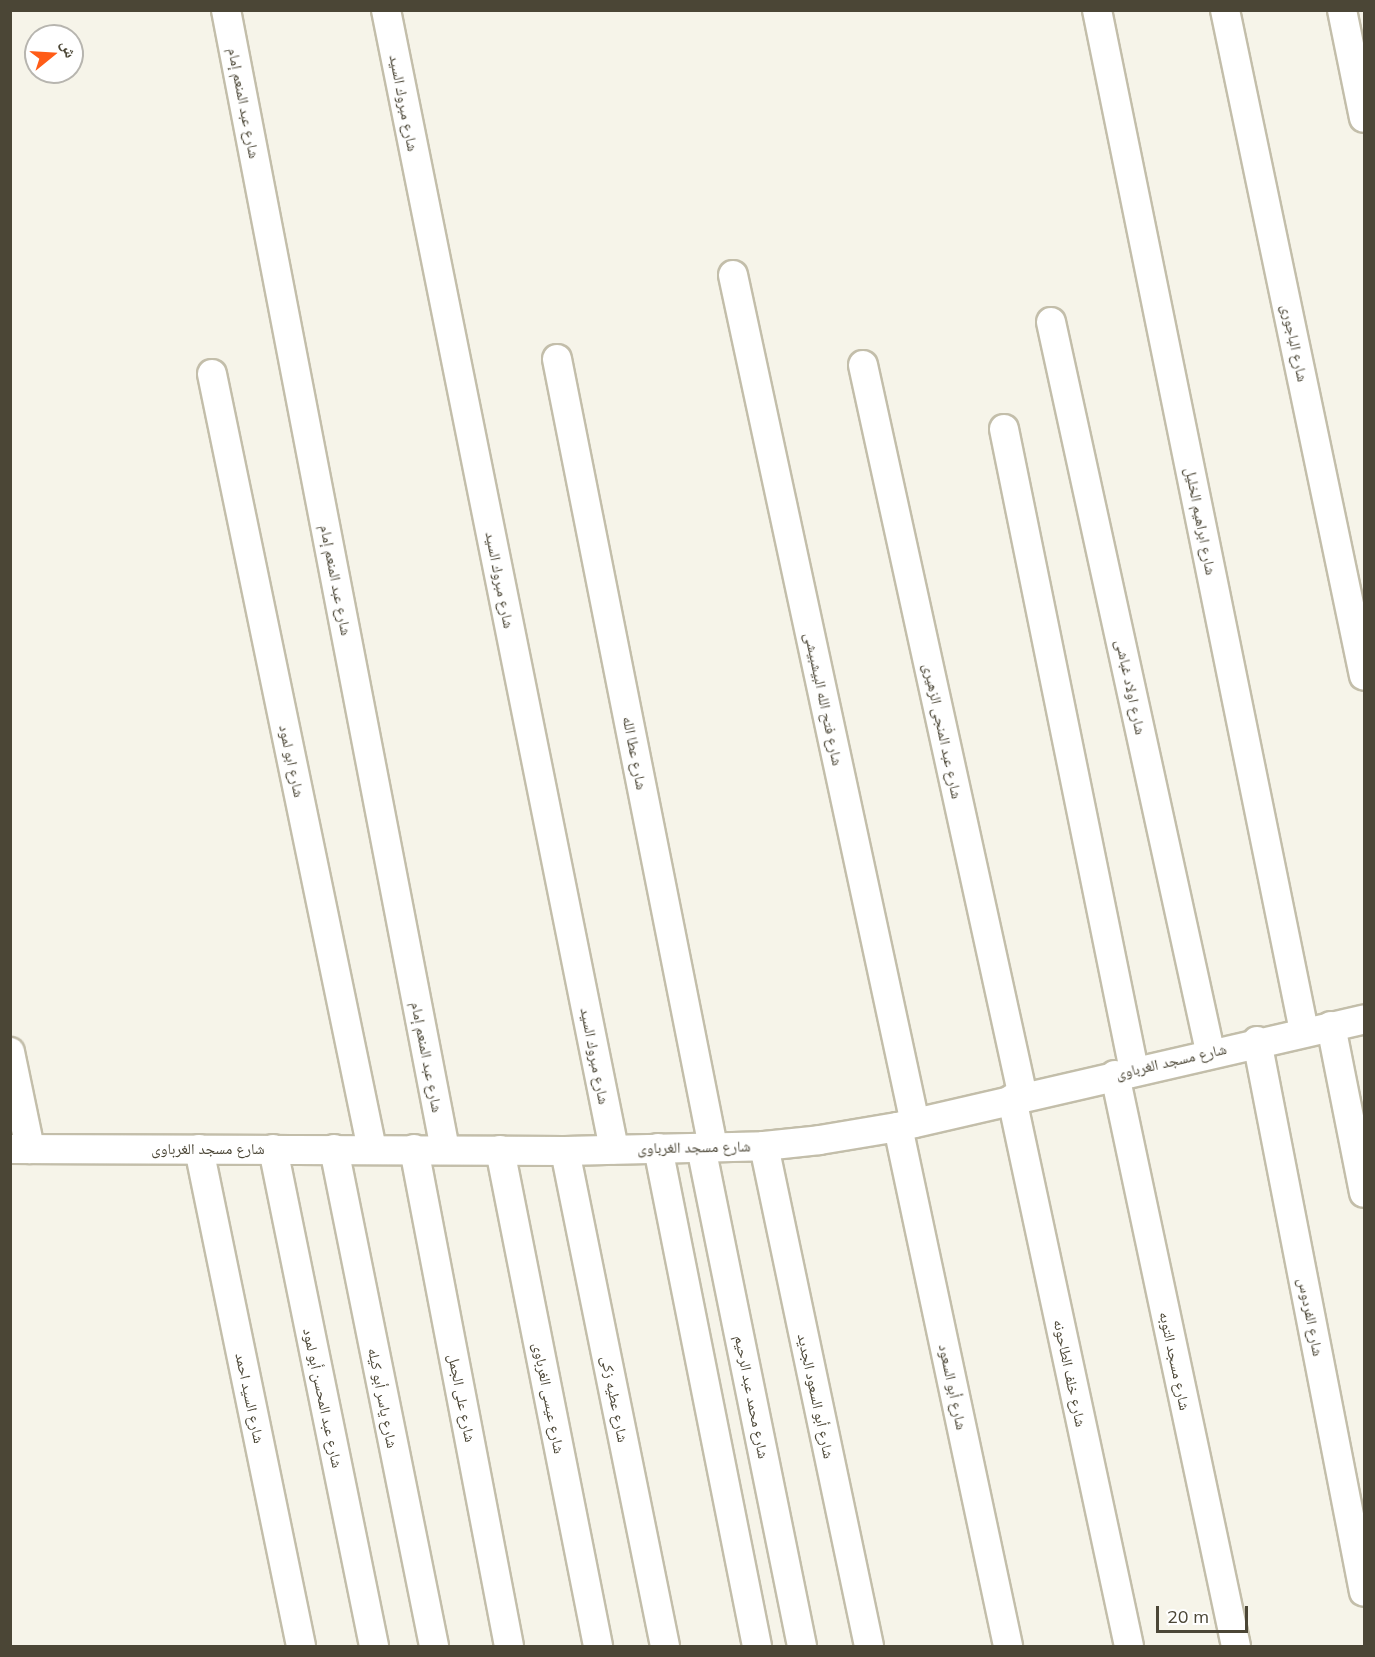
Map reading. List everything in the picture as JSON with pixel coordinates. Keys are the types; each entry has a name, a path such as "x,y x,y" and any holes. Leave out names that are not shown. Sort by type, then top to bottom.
{"street":[{"name":"شارع عبد المنعم إمام","path":"226,10 445,1149"},
{"name":"شارع مبروك السيد","path":"386,10 614,1149"},
{"name":"شارع ابراهيم الخليل","path":"1097,10 1318,1028 1365,1193"},
{"name":"شارع الباجورى","path":"1225,10 1365,676"},
{"path":"1342,10 1365,118"},
{"name":"شارع فتح الله البيشبيشى","path":"733,275 907,1125"},
{"name":"شارع اولاد غباشى","path":"1051,322 1210,1052"},
{"name":"شارع عطا الله","path":"557,358 707,1147"},
{"name":"شارع عبد المنجى الزهيرى","path":"863,365 1018,1098"},
{"name":"شارع ابو لمود","path":"212,374 372,1149"},
{"name":"شارع مسجد التوبه","path":"1004,429 1124,1072 1236,1647"},
{"name":"شارع مسجد الغرباوى","path":"20,1149 565,1151 764,1146 907,1125 1124,1072 1365,1018"},
{"name":"شارع الفردوس","path":"1257,1041 1365,1592"},
{"path":"10,1052 20,1149"},
{"name":"شارع خلف الطاحونه","path":"1018,1098 1129,1647"},
{"name":"شارع أبو السعود","path":"907,1125 1008,1647"},
{"name":"شارع أبو السعود الجديد","path":"764,1146 869,1647"},
{"name":"شارع محمد عبد الرحيم","path":"707,1147 802,1647"},
{"path":"658,1148 757,1647"},
{"name":"شارع السيد احمد","path":"199,1149 301,1647"},
{"name":"شارع عبد المحسن أبو لمود","path":"273,1149 374,1647"},
{"name":"شارع ياسر أبو كيله","path":"334,1149 434,1647"},
{"name":"شارع على الجمل","path":"414,1149 509,1647"},
{"name":"شارع عيسى الغرباوى","path":"500,1150 598,1647"},
{"name":"شارع عطيه زكى","path":"565,1151 665,1647"}]}
